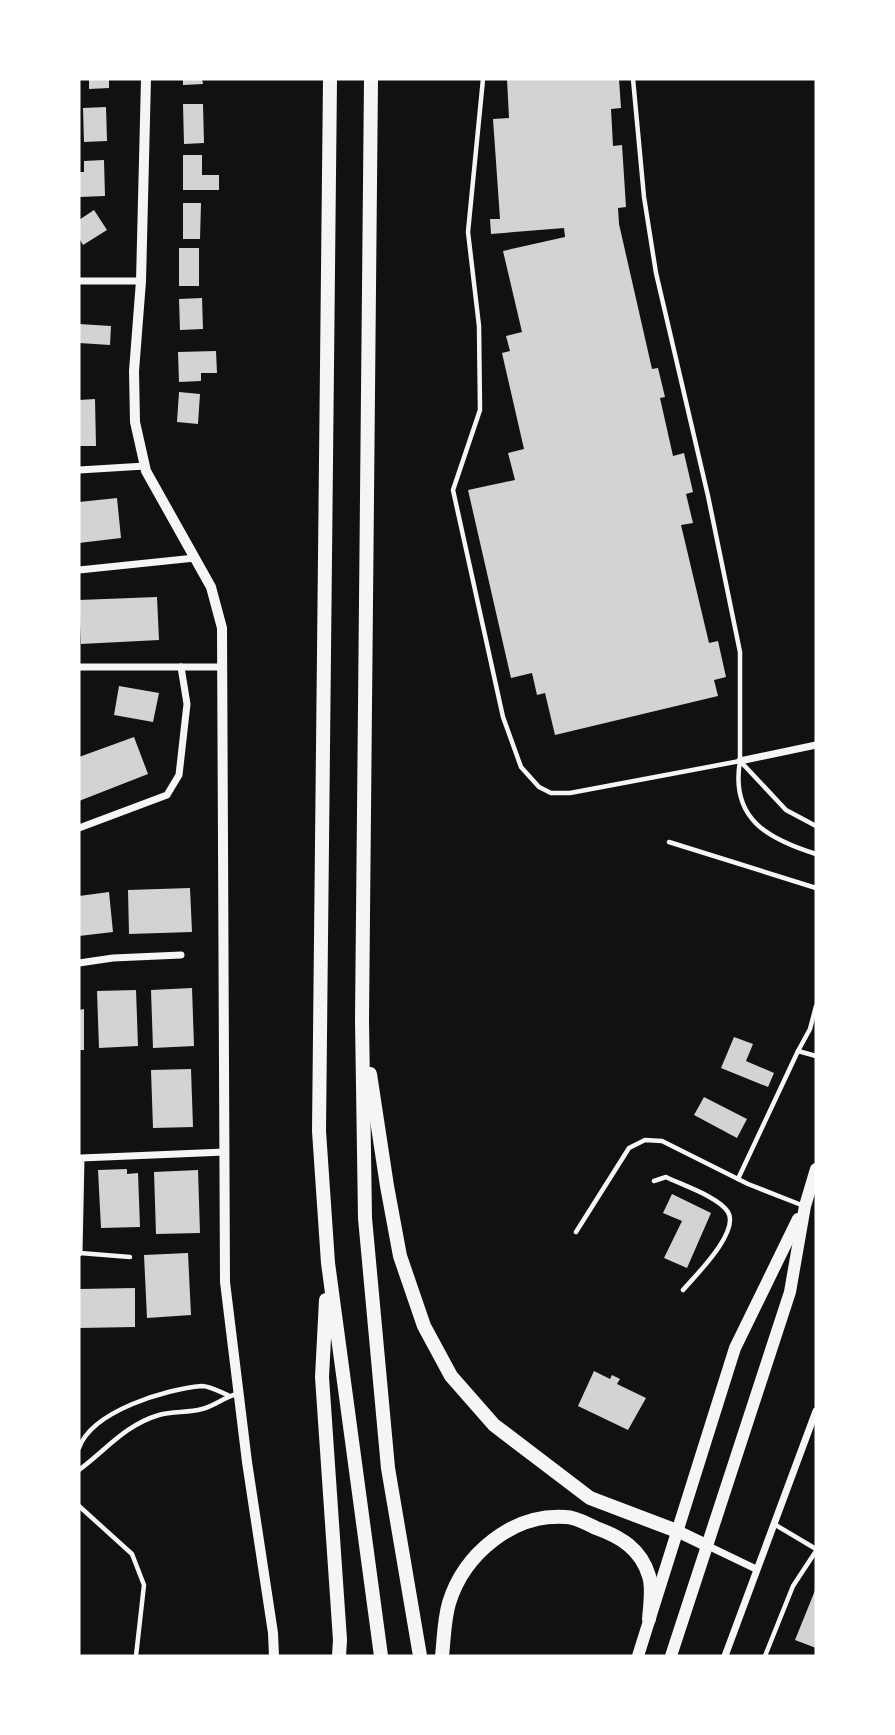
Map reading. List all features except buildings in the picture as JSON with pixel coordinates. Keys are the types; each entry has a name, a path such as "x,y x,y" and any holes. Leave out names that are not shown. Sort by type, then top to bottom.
{"highway":[{"path":"330,79 318,1131 328,1263 381,1656"},
{"path":"371,79 362,1020 365,1218 388,1468 420,1656"},
{"path":"362,1020 400,1256 424,1326 451,1376 494,1425 590,1498 677,1531"},
{"path":"328,1263 322,1377 339,1656"},
{"path":"442,1656 449,1603 464,1572 476,1556 494,1540 514,1526 535,1520 568,1517 613,1534 628,1543 639,1556 650,1578 649,1619"}],"main road":[{"path":"671,1656 790,1292 805,1206 816,1169"},
{"path":"638,1656 735,1348 805,1206"},
{"path":"677,1531 706,1545"}],"street":[{"path":"146,79 141,281 134,371 135,422 145,466 211,587 222,628 225,1282 233,1395 273,1633 274,1656"},
{"path":"79,281 141,281"},
{"path":"79,470 145,466"},
{"path":"79,570 195,558"},
{"path":"79,667 222,667"},
{"path":"79,828 167,795 179,775 187,704 181,667"},
{"path":"740,761 816,745"},
{"path":"79,963 113,958 181,955"},
{"path":"79,1253 81,1158 225,1153"},
{"path":"725,1656 816,1411"},
{"path":"706,1545 756,1569"}],"lane":[{"path":"483,79 468,232 479,326 480,410 453,490 503,717 519,764 540,787 551,793 570,793 740,761"},
{"path":"633,79 644,197 656,273 708,496 740,652 740,761 737,778 740,798 752,820 774,839 816,854"},
{"path":"740,761 786,810 816,826"},
{"path":"668,842 816,888"},
{"path":"738,1179 810,1028 816,1006"},
{"path":"798,1051 816,1056"},
{"path":"576,1232 629,1148 645,1140 662,1140 738,1179 805,1206"},
{"path":"654,1181 666,1177 716,1201 729,1214 731,1222 713,1259 682,1290"},
{"path":"79,1253 130,1257"},
{"path":"79,1448 79,1444 95,1427 136,1402 205,1386 233,1395"},
{"path":"79,1470 132,1426 160,1415 205,1409 233,1395"},
{"path":"79,1506 132,1554 140,1574 144,1585 136,1656"},
{"path":"765,1656 793,1586 816,1550 773,1524"}]}
